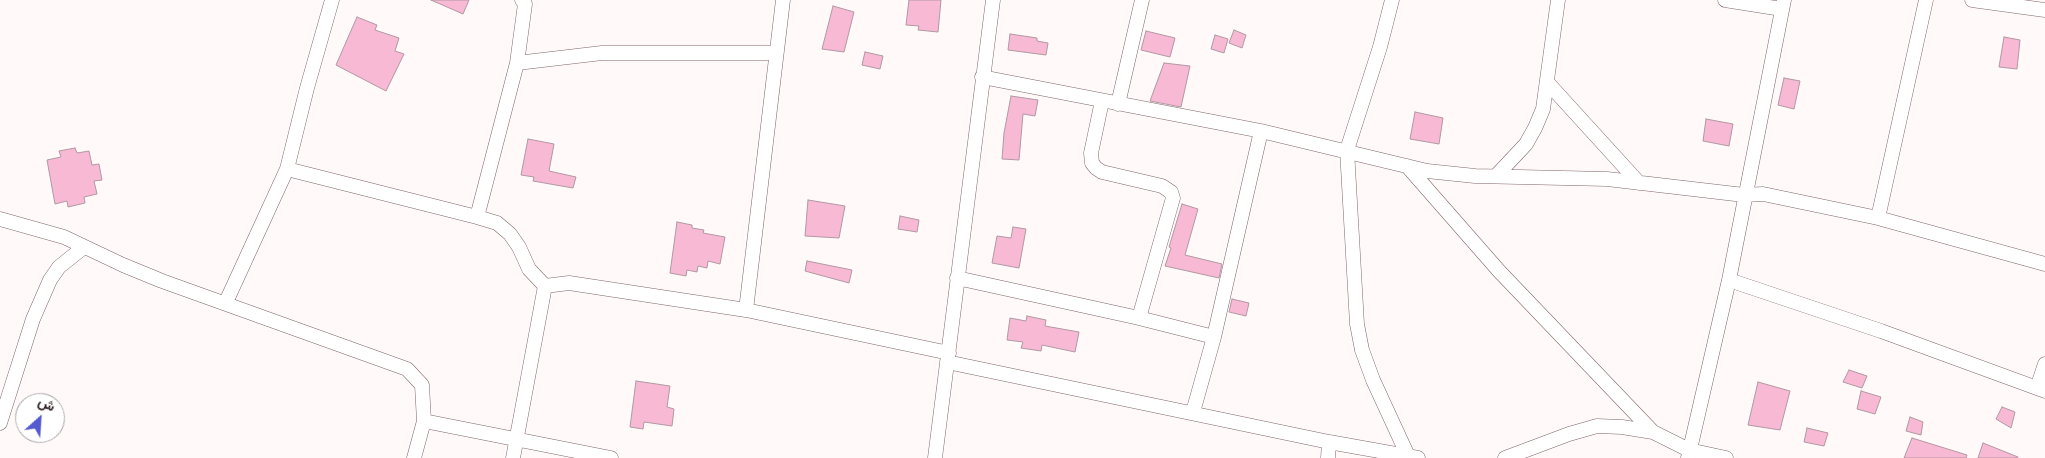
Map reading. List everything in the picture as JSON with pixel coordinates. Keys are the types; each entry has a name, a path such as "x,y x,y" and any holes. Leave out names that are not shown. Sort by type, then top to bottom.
{"street":[{"path":"226,302 288,169 307,88 332,0"},
{"path":"477,217 517,62 526,4 522,0"},
{"path":"746,310 783,0"},
{"path":"934,458 993,0"},
{"path":"1118,104 1142,0"},
{"path":"1392,0 1380,47 1347,150 1357,324 1362,350 1373,380 1413,457"},
{"path":"1496,176 1526,144 1543,109 1558,0"},
{"path":"1689,454 1728,280 1783,5 1725,0"},
{"path":"1878,218 1926,0"},
{"path":"1972,0 2045,10"},
{"path":"517,62 602,53 776,53"},
{"path":"982,77 1261,131 1347,150 1407,166 1449,173 1606,179 1744,195 1763,194 1878,218 2045,264"},
{"path":"1548,82 1639,183"},
{"path":"1102,101 1091,153 1092,163 1102,172 1167,188 1172,198 1139,318"},
{"path":"1193,412 1214,337 1261,131"},
{"path":"1407,166 1499,271 1653,432 1689,454 1726,458"},
{"path":"288,169 497,223 510,234 520,247 529,269 545,286"},
{"path":"0,220 41,229 84,246 154,278 226,302 407,369 422,385 424,421 414,458"},
{"path":"0,421 33,319 50,280 59,267 84,246"},
{"path":"957,278 1139,318 1214,337"},
{"path":"1728,280 1881,331 2041,389 2045,364"},
{"path":"545,286 570,283 746,310 948,358 1329,442 1413,457"},
{"path":"513,458 518,440 545,286"},
{"path":"424,421 611,458"},
{"path":"1504,458 1569,434 1597,426 1622,427 1653,432"},
{"path":"1328,458 1329,442"}],"building":[{"path":"431,0 469,0 463,14"},
{"path":"909,0 941,0 938,32 918,30 919,26 906,25"},
{"path":"833,6 854,12 844,52 822,49"},
{"path":"357,17 377,25 375,30 399,38 395,51 404,54 386,91 336,65"},
{"path":"1234,30 1246,35 1242,48 1229,43"},
{"path":"1146,31 1175,38 1170,57 1141,50"},
{"path":"1010,34 1037,38 1037,41 1048,43 1046,55 1008,50"},
{"path":"1215,35 1228,39 1224,53 1211,49"},
{"path":"2004,37 2020,40 2017,69 1999,67"},
{"path":"865,52 883,56 880,69 862,65"},
{"path":"1164,63 1190,66 1181,107 1150,101"},
{"path":"1784,78 1800,81 1794,109 1778,105"},
{"path":"1011,96 1038,100 1035,116 1023,114 1019,160 1002,159 1004,133"},
{"path":"1415,112 1443,118 1439,144 1410,139"},
{"path":"1706,119 1733,124 1729,146 1703,141"},
{"path":"528,139 554,144 549,171 576,177 573,188 533,181 534,177 521,175"},
{"path":"75,148 77,153 89,151 92,165 99,164 102,180 94,181 97,194 84,197 85,203 68,207 67,201 55,204 47,160 61,157 59,151"},
{"path":"808,200 845,206 839,238 805,236"},
{"path":"1182,204 1198,209 1185,255 1222,264 1219,278 1165,266"},
{"path":"900,216 919,220 917,232 898,229"},
{"path":"677,222 704,230 703,233 725,237 720,264 708,261 707,268 698,266 697,272 687,270 686,276 670,273"},
{"path":"1013,227 1026,229 1019,268 992,263 997,236 1011,238"},
{"path":"807,261 852,270 849,283 805,271"},
{"path":"1232,299 1249,303 1246,316 1229,312"},
{"path":"1027,316 1046,320 1045,326 1079,332 1075,352 1042,345 1041,351 1021,348 1023,342 1007,340 1010,318 1026,321"},
{"path":"1849,370 1867,376 1862,388 1843,382"},
{"path":"636,381 670,386 667,407 674,409 672,426 644,422 643,429 630,427"},
{"path":"1758,382 1790,391 1780,430 1748,425"},
{"path":"1861,391 1881,397 1875,414 1857,409"},
{"path":"2002,407 2015,412 2011,428 1996,419"},
{"path":"1910,417 1923,422 1921,435 1906,431"},
{"path":"1807,428 1828,433 1824,446 1804,442"},
{"path":"1912,438 1967,455 1966,458 1904,458"},
{"path":"1983,443 2018,457 2018,458 1978,458"}]}
